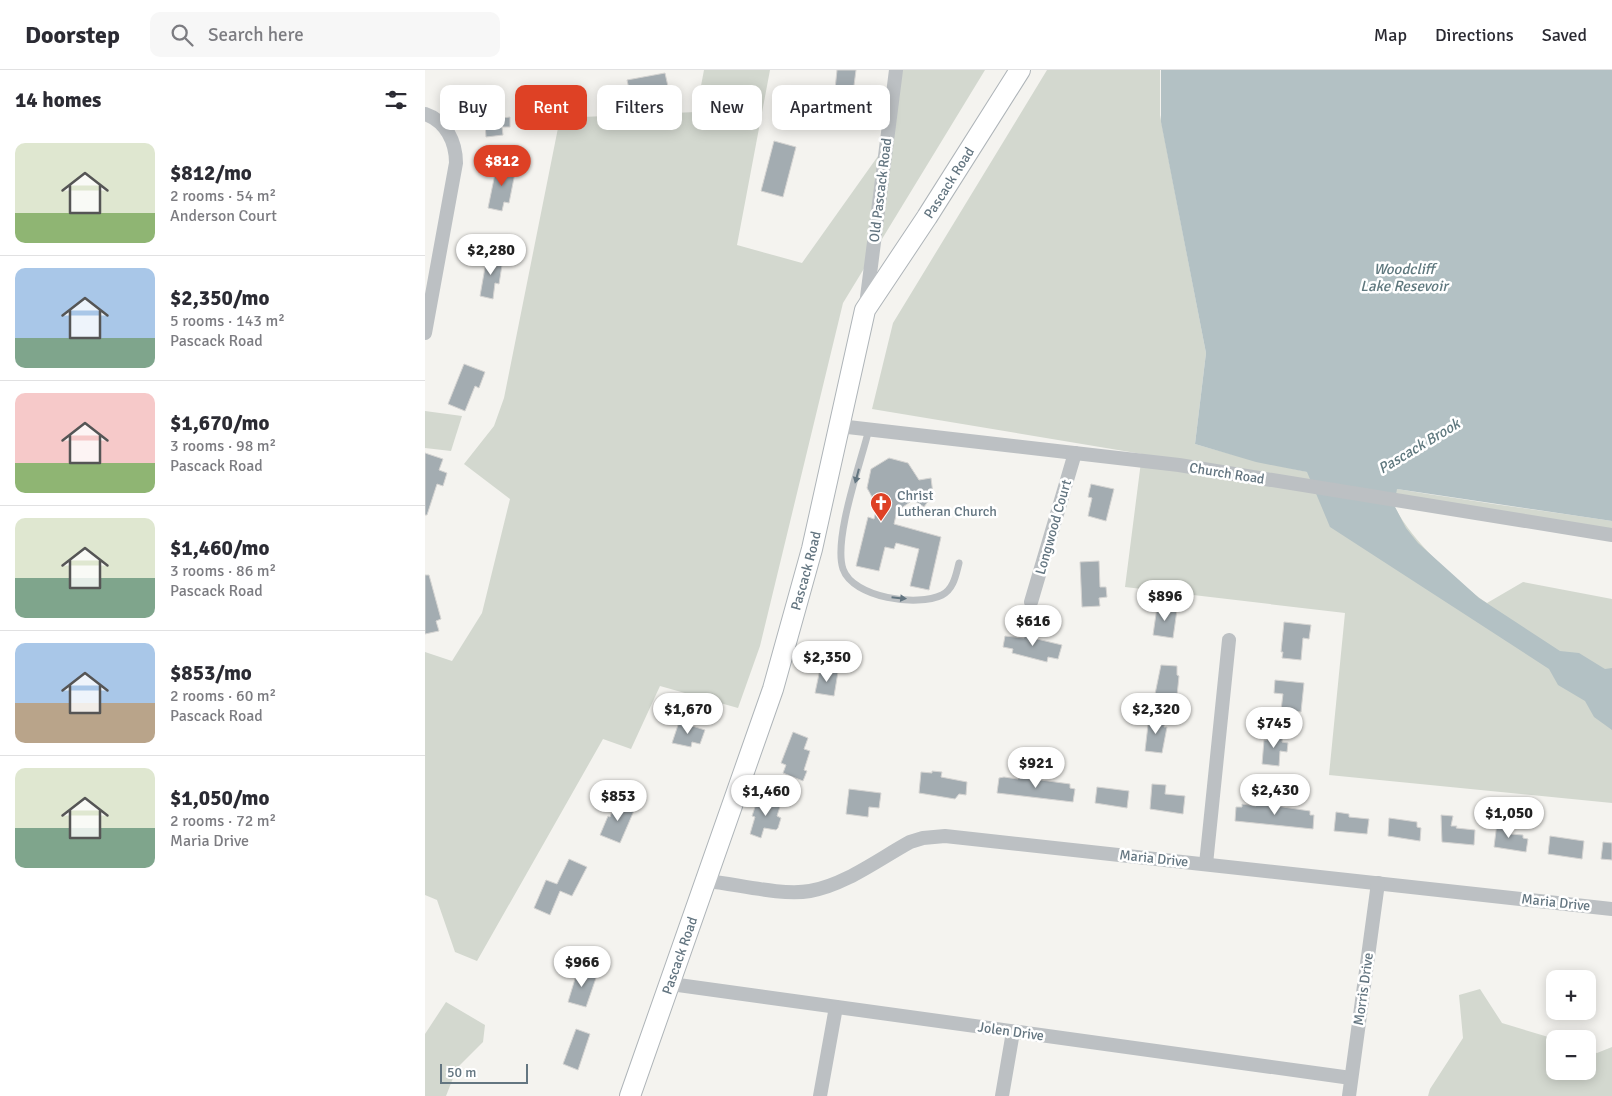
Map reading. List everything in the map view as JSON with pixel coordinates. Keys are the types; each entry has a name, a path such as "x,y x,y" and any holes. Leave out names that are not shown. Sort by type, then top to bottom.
{"street":[{"name":"Old Pascack Road","path":"865,310 896,70"},
{"name":"Pascack Road","path":"630,1096 765,715 794,620 865,310 1020,70"},
{"path":"425,114 440,123 448,132 453,142 456,163 425,333"},
{"name":"Church Road","path":"839,426 1179,465 1612,535"},
{"name":"Longwood Court","path":"1031,602 1075,453"},
{"path":"1207,864 1229,640"},
{"name":"Maria Drive","path":"707,881 794,892 809,891 839,881 910,842 938,836 1612,908"},
{"name":"Morris Drive","path":"1349,1096 1378,883"},
{"name":"Jolen Drive","path":"671,984 1351,1078"},
{"path":"820,1096 837,1007"},
{"path":"1002,1096 1013,1032"}],"lane":[{"path":"869,429 840,541 844,572 859,589 876,595 923,600 943,595 953,584 959,563"}],"shaded area":[{"path":"704,70 770,70 762,112 762,85 701,85"},
{"path":"898,70 985,70 843,303 760,646 738,708 660,686 631,749 603,739 477,961 455,952 437,900 425,895 425,652 452,661 482,613 510,499 464,464 494,426 504,398 558,130 587,130 587,117 597,116 597,130 682,130 682,113 692,112 692,130 759,130 737,245 802,263 883,149 887,130 890,130 890,112"},
{"path":"1047,70 1160,70 1160,115 1206,353 1195,444 1298,470 1402,490 1612,521 1612,535 1394,505 1410,531 1435,559 1475,595 1487,603 1523,582 1612,599 1612,803 1329,775 1345,613 1125,587 1142,454 872,409 893,323"},
{"path":"425,411 462,416 451,451 425,448"},
{"path":"1480,989 1502,1023 1546,1036 1546,1080 1596,1080 1596,1053 1612,1047 1612,1096 1428,1096 1430,1089 1463,1038 1459,995"},
{"path":"446,1002 485,1025 483,1042 457,1068 446,1096 425,1096 425,1034"}],"water":[{"name":"Woodcliff Lake Resevoir","path":"1161,70 1612,70 1612,521 1397,489 1394,505 1406,528 1418,543 1479,598 1560,651 1579,653 1605,669 1612,668 1612,730 1594,717 1585,701 1558,685 1549,669 1330,527 1307,472 1256,462 1195,444 1206,353 1161,122"}],"building":[{"path":"837,70 856,70 854,85 835,85"},
{"path":"665,73 668,85 628,85 627,80"},
{"path":"510,117 510,127 505,127 505,118"},
{"path":"485,130 502,130 503,135 486,137"},
{"path":"774,141 796,147 783,197 761,191"},
{"path":"497,164 516,168 509,203 504,202 502,211 488,208"},
{"path":"487,256 503,259 499,284 495,283 493,299 480,296"},
{"path":"464,364 485,372 479,388 475,386 465,411 448,404"},
{"path":"425,453 443,459 439,470 447,473 443,486 437,484 427,515 425,515"},
{"name":"Christ Lutheran Church","path":"889,458 908,463 919,480 931,478 933,494 924,507 913,500 897,511 894,524 941,537 929,590 910,586 919,549 896,543 894,549 885,547 879,571 856,566 868,517 874,519 877,506 867,488 871,469"},
{"path":"1091,484 1114,489 1106,521 1088,516 1092,498 1088,497"},
{"path":"1099,561 1100,587 1106,587 1107,597 1099,598 1100,606 1082,607 1080,562"},
{"path":"425,575 429,575 441,619 436,621 439,631 425,634"},
{"path":"1157,607 1177,610 1173,638 1153,635"},
{"path":"1284,622 1311,625 1309,639 1303,638 1301,660 1282,658"},
{"path":"1025,633 1038,636 1037,639 1062,645 1058,659 1048,657 1047,662 1012,653 1013,649 1003,647 1005,636 1024,638"},
{"path":"1161,665 1177,666 1177,675 1179,676 1175,701 1154,699"},
{"path":"820,669 838,672 834,696 815,693"},
{"path":"1275,680 1304,683 1301,712 1281,710 1283,694 1274,693"},
{"path":"1149,716 1166,718 1164,727 1167,727 1162,753 1145,751"},
{"path":"679,722 705,730 700,744 692,742 691,747 672,743"},
{"path":"793,732 808,738 804,749 810,751 804,770 807,771 803,781 783,773 786,765 781,763"},
{"path":"1268,732 1283,734 1282,742 1288,743 1287,752 1280,751 1279,766 1262,764 1264,740 1267,740"},
{"path":"932,771 942,772 941,777 967,782 966,795 959,794 955,799 919,793 921,772 932,773"},
{"path":"1019,777 1070,784 1070,788 1075,789 1073,802 997,793 999,778 1018,779"},
{"path":"1152,784 1166,785 1165,794 1185,796 1183,814 1150,809"},
{"path":"1097,787 1129,791 1127,808 1095,803"},
{"path":"849,789 881,793 879,808 869,807 868,817 846,814"},
{"path":"771,796 782,800 777,816 781,818 778,828 776,830 764,828 761,838 750,834 755,817 752,816 757,801 768,805"},
{"path":"621,799 636,806 620,843 600,835 608,816 610,817 613,809 617,810"},
{"path":"1256,803 1310,811 1310,815 1314,815 1313,829 1235,821 1236,807 1242,807 1242,804 1256,806"},
{"path":"1336,812 1349,814 1349,817 1369,819 1367,834 1334,831"},
{"path":"1441,815 1453,816 1451,826 1475,830 1474,845 1442,842"},
{"path":"1389,818 1417,822 1417,827 1421,828 1420,841 1388,836"},
{"path":"1497,823 1511,825 1510,834 1523,835 1523,838 1528,839 1526,852 1494,847"},
{"path":"1550,836 1584,841 1582,859 1548,854"},
{"path":"1603,842 1612,843 1612,860 1601,859"},
{"path":"569,859 587,867 572,896 560,891 550,915 534,908 546,880 557,884"},
{"path":"578,969 597,975 586,1007 568,1002"},
{"path":"576,1029 590,1034 578,1070 563,1064"}],"place":[{"name":"Christ Lutheran Church","path":"881,522"}],"water label":[{"name":"Pascack Brook","path":"1419,446"}]}
